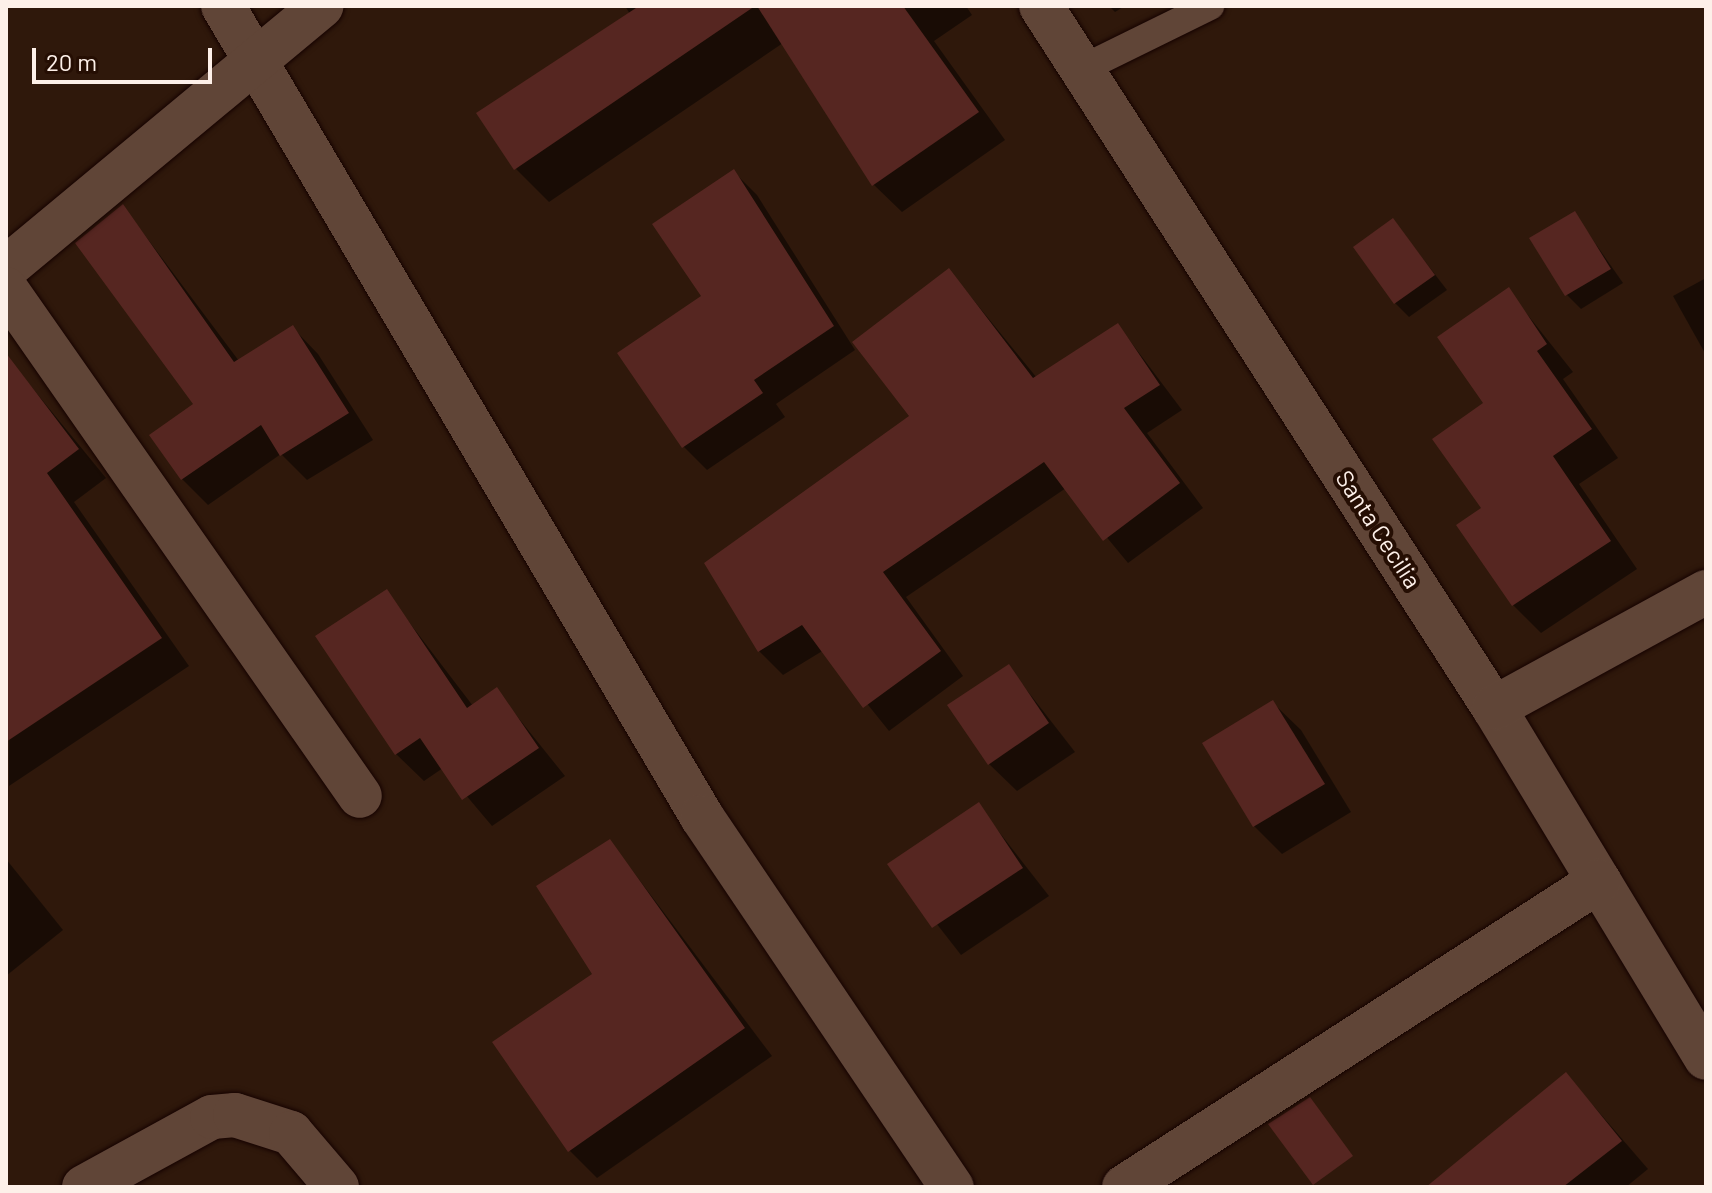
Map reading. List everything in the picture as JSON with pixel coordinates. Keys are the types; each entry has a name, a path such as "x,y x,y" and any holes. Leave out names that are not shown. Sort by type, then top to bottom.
{"street":[{"path":"223,6 702,817 952,1187"},
{"path":"6,268 322,6"},
{"name":"Santa Cecilia","path":"1041,6 1494,708 1706,1058"},
{"path":"6,289 360,796"},
{"path":"1494,708 1706,592"},
{"path":"1124,1187 1599,881"},
{"path":"84,1187 212,1117 235,1115 291,1133 337,1187"}],"lane":[{"path":"1082,69 1210,6"}],"building":[{"path":"639,6 755,6 514,170 476,113"},
{"path":"757,6 903,6 979,112 872,186"},
{"path":"734,169 834,326 754,380 763,393 682,448 617,353 701,296 652,224"},
{"path":"123,204 234,362 293,325 349,413 280,456 261,425 181,480 149,435 193,404 75,243"},
{"path":"1575,211 1611,269 1565,296 1529,238"},
{"path":"1393,218 1435,275 1394,304 1353,247"},
{"path":"949,268 1033,378 1118,323 1160,385 1124,408 1180,483 1103,541 1044,462 883,572 941,651 863,708 802,625 758,652 704,563 909,416 852,342"},
{"path":"1509,287 1547,344 1537,351 1592,429 1553,456 1611,541 1512,606 1456,525 1481,508 1432,439 1483,403 1437,337"},
{"path":"6,353 79,449 47,473 162,638 6,742"},
{"path":"387,589 467,708 497,687 539,748 462,800 420,738 395,755 315,636"},
{"path":"1009,664 1049,723 988,765 947,705"},
{"path":"1273,700 1325,784 1253,827 1202,743"},
{"path":"979,802 1023,868 932,928 887,864"},
{"path":"610,839 745,1028 568,1152 492,1042 592,974 536,886"},
{"path":"1566,1072 1622,1141 1563,1187 1426,1187"},
{"path":"1310,1097 1353,1156 1313,1185 1268,1124"}]}
